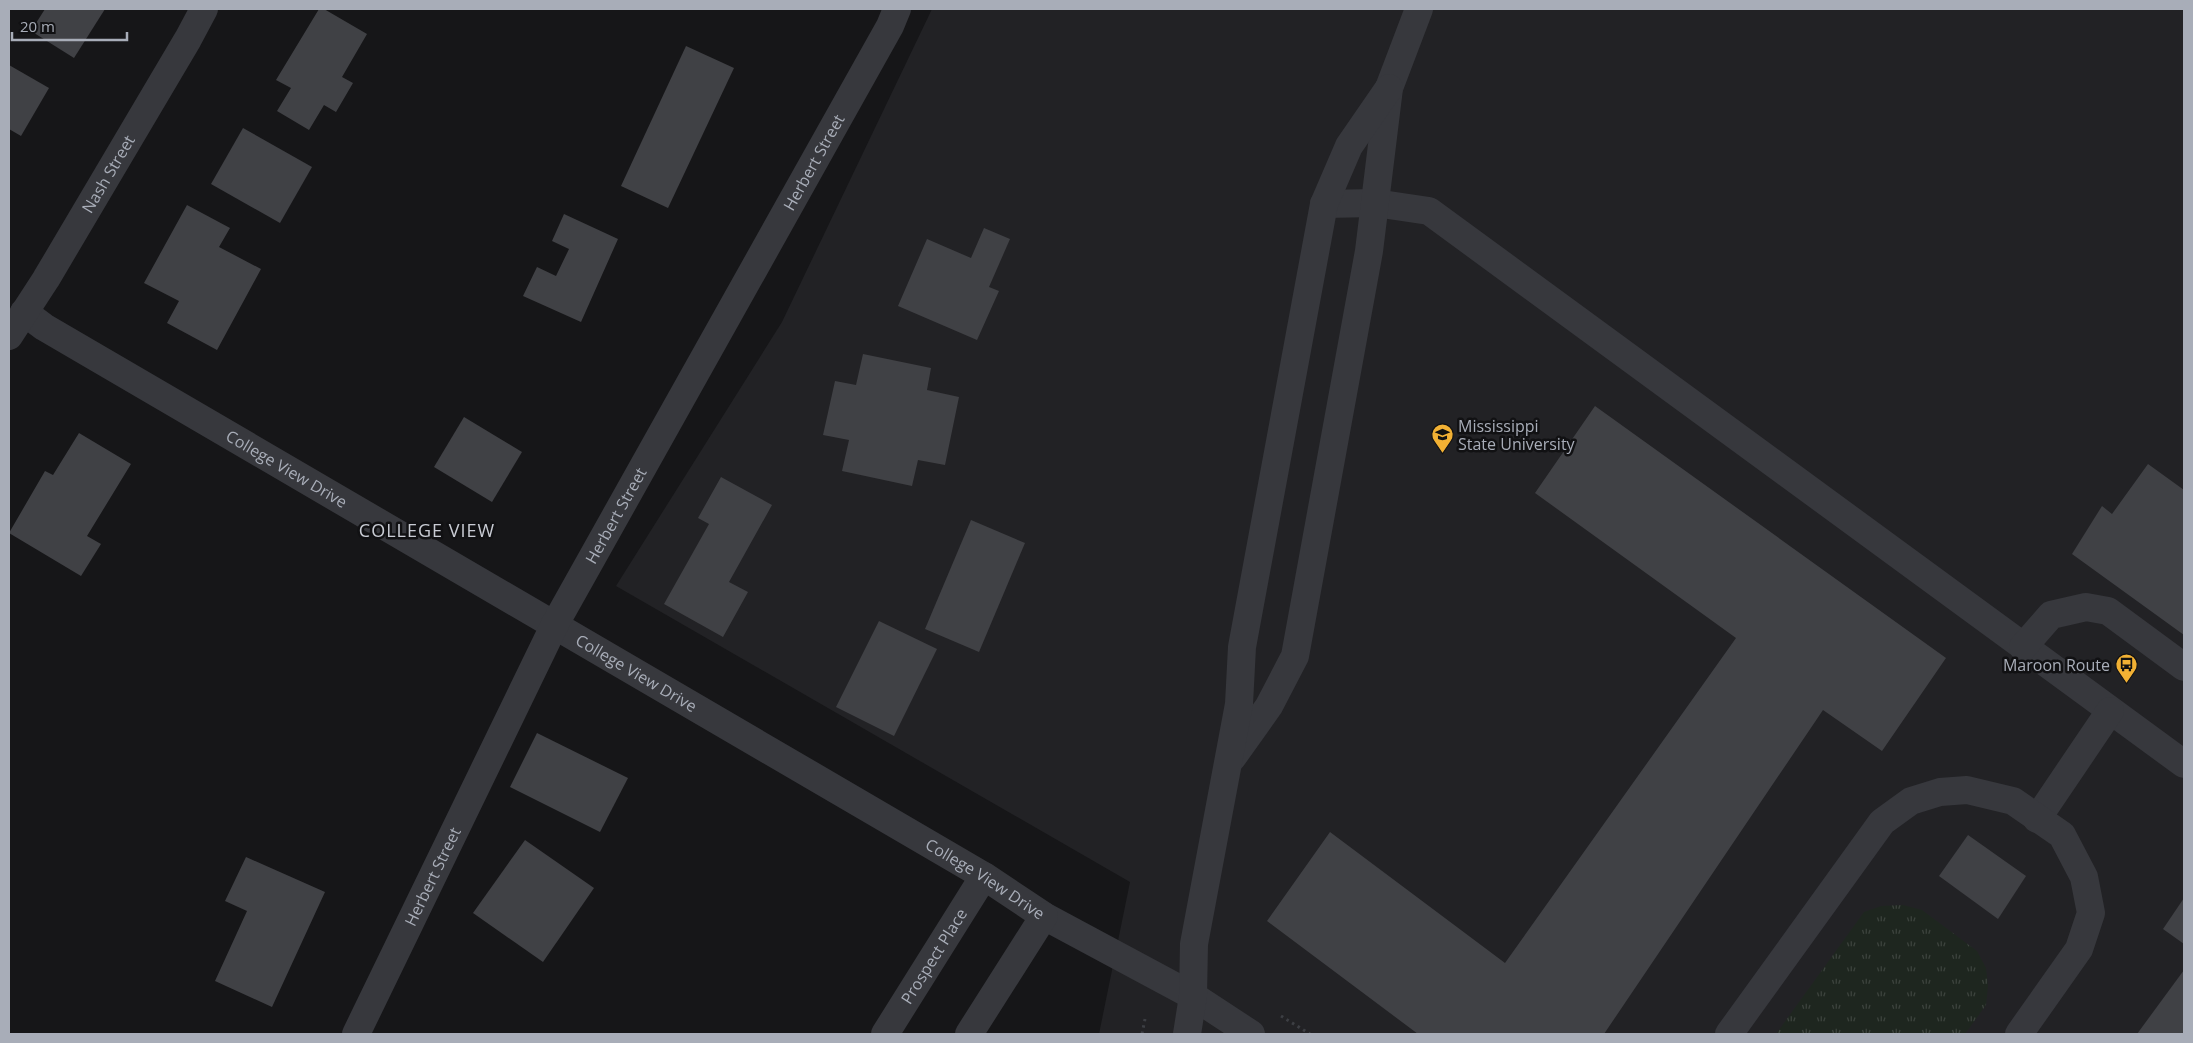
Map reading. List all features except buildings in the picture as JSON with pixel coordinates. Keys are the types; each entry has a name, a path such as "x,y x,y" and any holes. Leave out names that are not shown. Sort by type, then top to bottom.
{"street":[{"name":"Nash Street","path":"9,336 46,279 183,48 204,9"},
{"name":"Herbert Street","path":"356,1034 555,624 875,52 897,9"},
{"path":"1187,1034 1193,996 1194,944 1226,765 1240,704 1242,647 1324,204 1349,146 1389,88 1419,9"},
{"path":"1226,765 1269,706 1295,656 1369,251 1389,88"},
{"path":"1324,204 1375,203 1429,212 2184,764"},
{"name":"College View Drive","path":"24,312 53,332 984,876 1044,916 1193,996 1251,1034"},
{"path":"2023,647 2051,615 2086,607 2108,611 2184,666"},
{"path":"2037,819 2110,711"},
{"path":"1729,1034 1882,822 1911,801 1940,792 1967,790 2013,801 2062,835 2084,877 2092,913 2079,950 2019,1034"},
{"name":"Prospect Place","path":"885,1034 984,876"},
{"path":"969,1034 1044,916"}],"path":[{"path":"1142,1034 1145,1020"}],"shaded area":[{"name":"Mississippi State University","path":"932,9 2184,9 2184,1034 1099,1034 1130,882 616,586 782,322"}],"green space":[{"path":"1903,905 1922,910 1977,951 1986,968 1988,986 1986,1005 1965,1034 1776,1034 1864,912 1881,906"}],"place":[{"name":"Mississippi State University","path":"1442,454"},
{"name":"Maroon Route","path":"2126,684"}],"district":[{"name":"COLLEGE VIEW","path":"427,531"}]}
